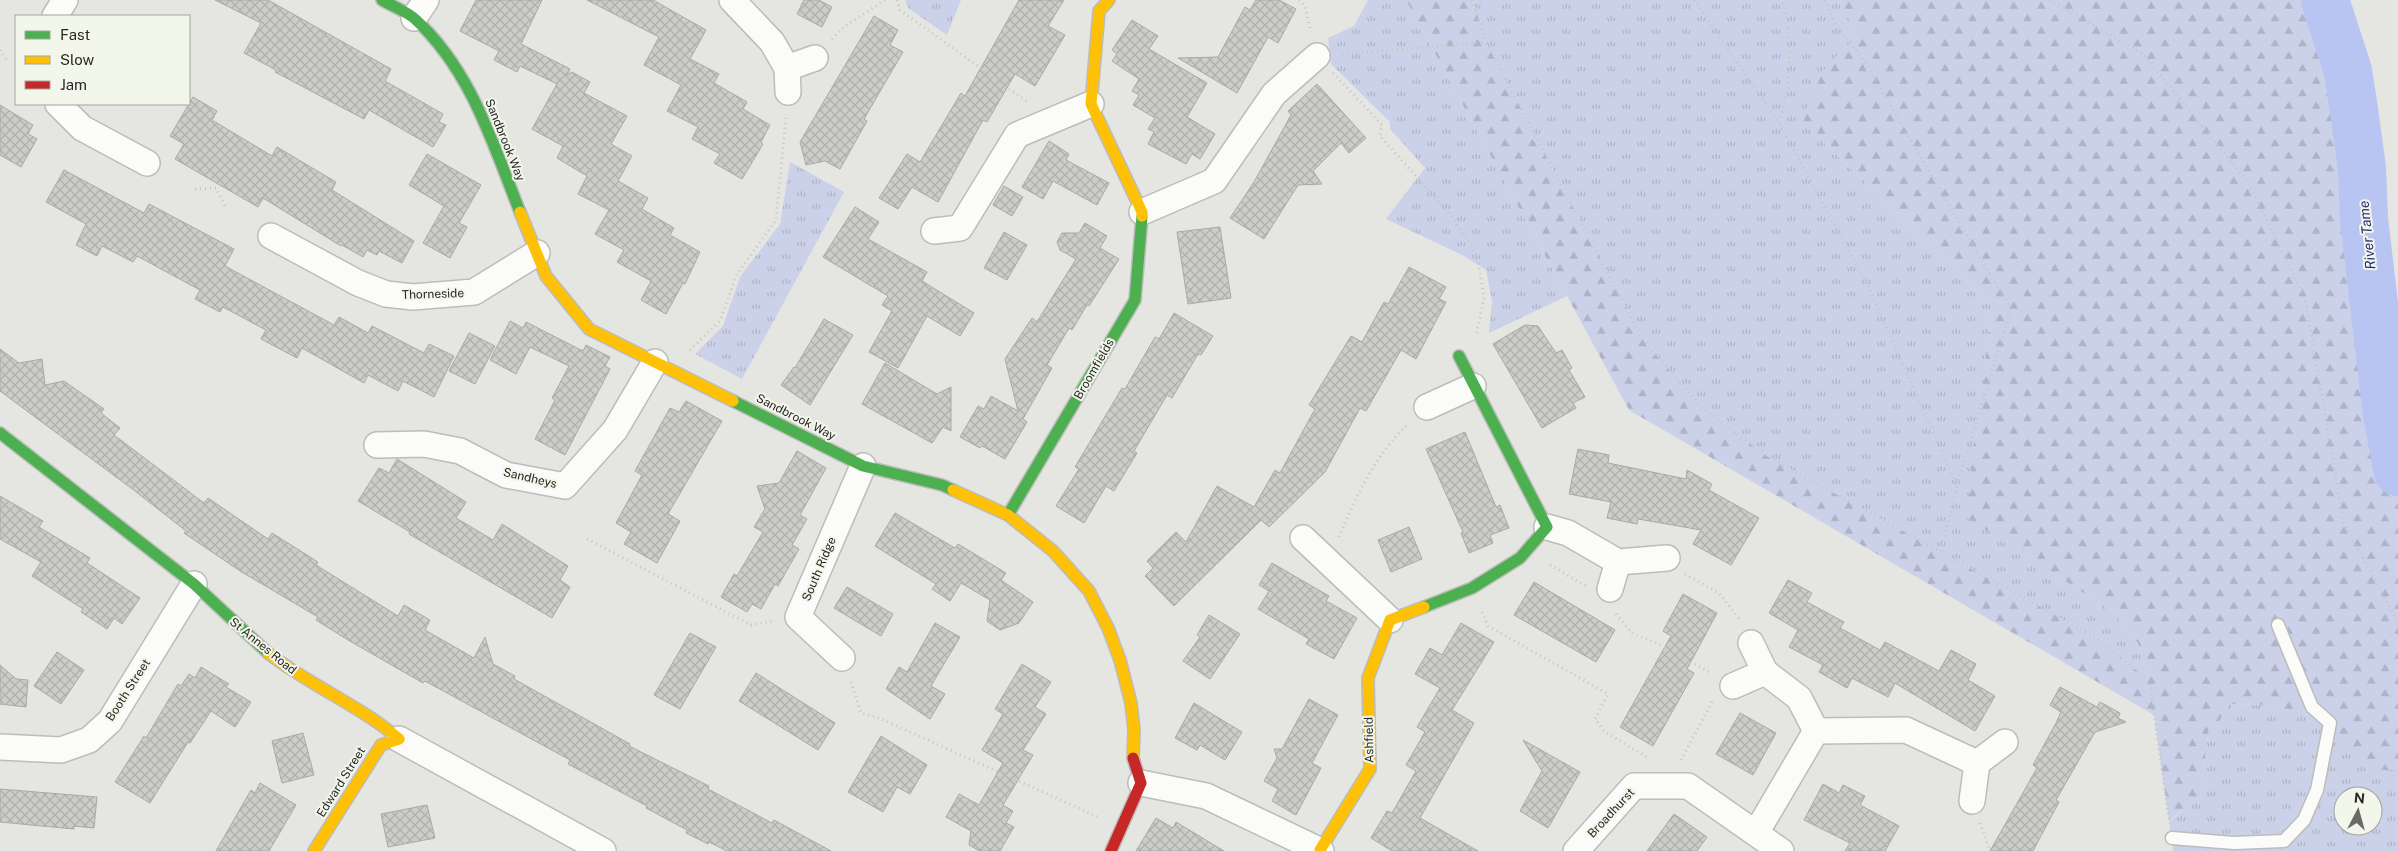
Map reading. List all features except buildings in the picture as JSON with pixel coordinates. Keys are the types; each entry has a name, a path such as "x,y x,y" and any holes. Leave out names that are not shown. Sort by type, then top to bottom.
{"street":[{"path":"57,15 65,0"},
{"name":"Sandbrook Way","path":"382,0 420,9 439,46 472,92 546,276 589,329 863,466 942,485 1008,515 1053,551 1089,591 1108,628 1120,660 1131,703 1134,730 1132,753 1141,783"},
{"path":"732,0 772,42 788,80 815,58"},
{"path":"934,231 960,228 1017,135 1091,104 1100,12 1109,0"},
{"path":"1142,212 1214,181 1274,94 1317,56"},
{"name":"Broomfields","path":"1008,515 1135,300 1142,212 1091,104"},
{"path":"59,105 82,128 147,163"},
{"name":"Thorneside","path":"271,236 358,283 386,294 414,297 474,292 537,253"},
{"path":"1459,356 1547,527 1568,534 1618,562 1667,558"},
{"name":"Sandheys","path":"377,445 424,444 460,451 506,475 565,486 614,430 663,366"},
{"path":"1427,407 1473,386"},
{"name":"St Annes Road","path":"0,433 194,584 258,645 290,670 380,723 399,739 603,851"},
{"name":"South Ridge","path":"842,658 798,617 863,466"},
{"path":"1303,538 1390,620 1472,588 1526,552 1547,527"},
{"path":"1608,593 1618,562"},
{"name":"Booth Street","path":"0,747 61,750 89,740 110,721 194,584"},
{"name":"Ashfield","path":"1321,851 1370,769 1368,678 1390,620"},
{"path":"1752,643 1765,672 1799,698 1816,731"},
{"path":"1733,686 1765,672"},
{"path":"1816,731 1906,730 1977,763"},
{"path":"1756,833 1816,731"},
{"name":"Edward Street","path":"314,851 381,745 399,739"},
{"path":"1972,801 1977,763 2005,742"},
{"path":"1111,851 1141,783 1206,796 1321,851"},
{"name":"Broadhurst","path":"1576,851 1634,786 1688,786 1781,851"}],"lane":[{"path":"2172,838 2234,843 2284,841 2304,820 2317,790 2330,723 2312,707 2278,625"}],"path":[{"path":"815,58 845,26 885,0"},
{"path":"897,0 900,10 1052,120"},
{"path":"1299,0 1305,6 1317,56 1382,125 1380,136 1450,214 1477,255 1484,297 1476,336 1459,356"},
{"path":"1472,0 1486,42 1641,337 1702,408 1767,456 2095,637 2150,680 2172,838"},
{"path":"1476,12 1484,0"},
{"path":"1694,0 1779,123 1867,284 1957,486"},
{"path":"1779,123 1785,105 1788,66 1788,18 1782,0"},
{"path":"1826,0 1836,26 1861,56 2011,310 1957,486 1941,552"},
{"path":"2050,0 2143,54 2249,184 2305,298 2344,524 2398,622"},
{"path":"1317,56 1486,42"},
{"path":"0,50 6,61"},
{"path":"663,366 720,321 737,274 776,220 788,80"},
{"path":"195,189 216,188 225,206"},
{"path":"1329,562 1353,502 1390,440 1427,407"},
{"path":"587,539 751,625 798,617"},
{"path":"1526,552 1608,593 1621,623 1633,634 1657,643 1733,686"},
{"path":"1667,558 1678,571 1719,593 1747,629 1752,643"},
{"path":"1472,588 1488,626 1608,694 1595,719 1604,732 1645,758 1654,758"},
{"path":"842,658 861,713 878,718 1121,827"},
{"path":"1665,786 1716,694 1733,686"},
{"path":"1672,760 1681,760"},
{"path":"1990,849 1997,851"}],"green space":[{"path":"905,0 961,0 947,35 908,8"},
{"path":"1368,0 1406,0 1567,296 1489,333 1492,301 1486,270 1462,255 1386,219 1425,168 1390,129 1390,122 1331,64 1328,38 1354,26"},
{"path":"1406,0 1473,0 1486,42 1643,340 1702,408 1767,456 2095,637 2149,680 2138,643 2113,612 1966,517 1992,306 1801,120 1823,71 1843,49 1857,38 1840,0 2325,0 2348,71 2362,168 2364,219 2387,415 2398,472 2398,770 2373,770 2329,723 2271,705 2229,704 2220,720 2209,728 2200,797 2169,821 2154,715 1629,410"},
{"path":"1473,0 1840,0 1857,38 1843,49 1801,120 1992,306 1967,517 2113,612 2138,643 2149,680 2095,637 1767,456 1702,408 1643,340 1486,42"},
{"path":"790,162 844,192 742,379 695,354 723,326 740,277 780,224"},
{"path":"2229,704 2271,705 2330,723 2373,769 2398,770 2398,851 2173,851 2169,822 2200,797 2209,728 2220,720"}],"waterway":[{"name":"River Tame","path":"2325,0 2348,71 2362,168 2364,219 2387,415 2398,472"}],"traffic: fast":[{"path":"382,0 415,19 451,61 466,85 490,134 520,212"},
{"path":"1008,515 1135,300 1142,216"},
{"path":"1424,607 1472,588 1520,558 1547,527 1459,356"},
{"path":"733,401 863,466 942,485 953,490"},
{"path":"0,433 194,584 268,653"}],"traffic: slow":[{"path":"1109,0 1099,11 1091,104 1142,212 1142,216"},
{"path":"520,212 546,276 589,329 733,401"},
{"path":"953,490 1008,515 1053,551 1089,591 1108,628 1120,660 1131,703 1134,730 1133,758"},
{"path":"1320,850 1370,769 1368,678 1390,620 1424,607"},
{"path":"268,653 384,727 399,739"},
{"path":"314,851 381,745 399,739"}],"traffic: jam":[{"path":"1111,851 1141,783 1133,758"}]}
